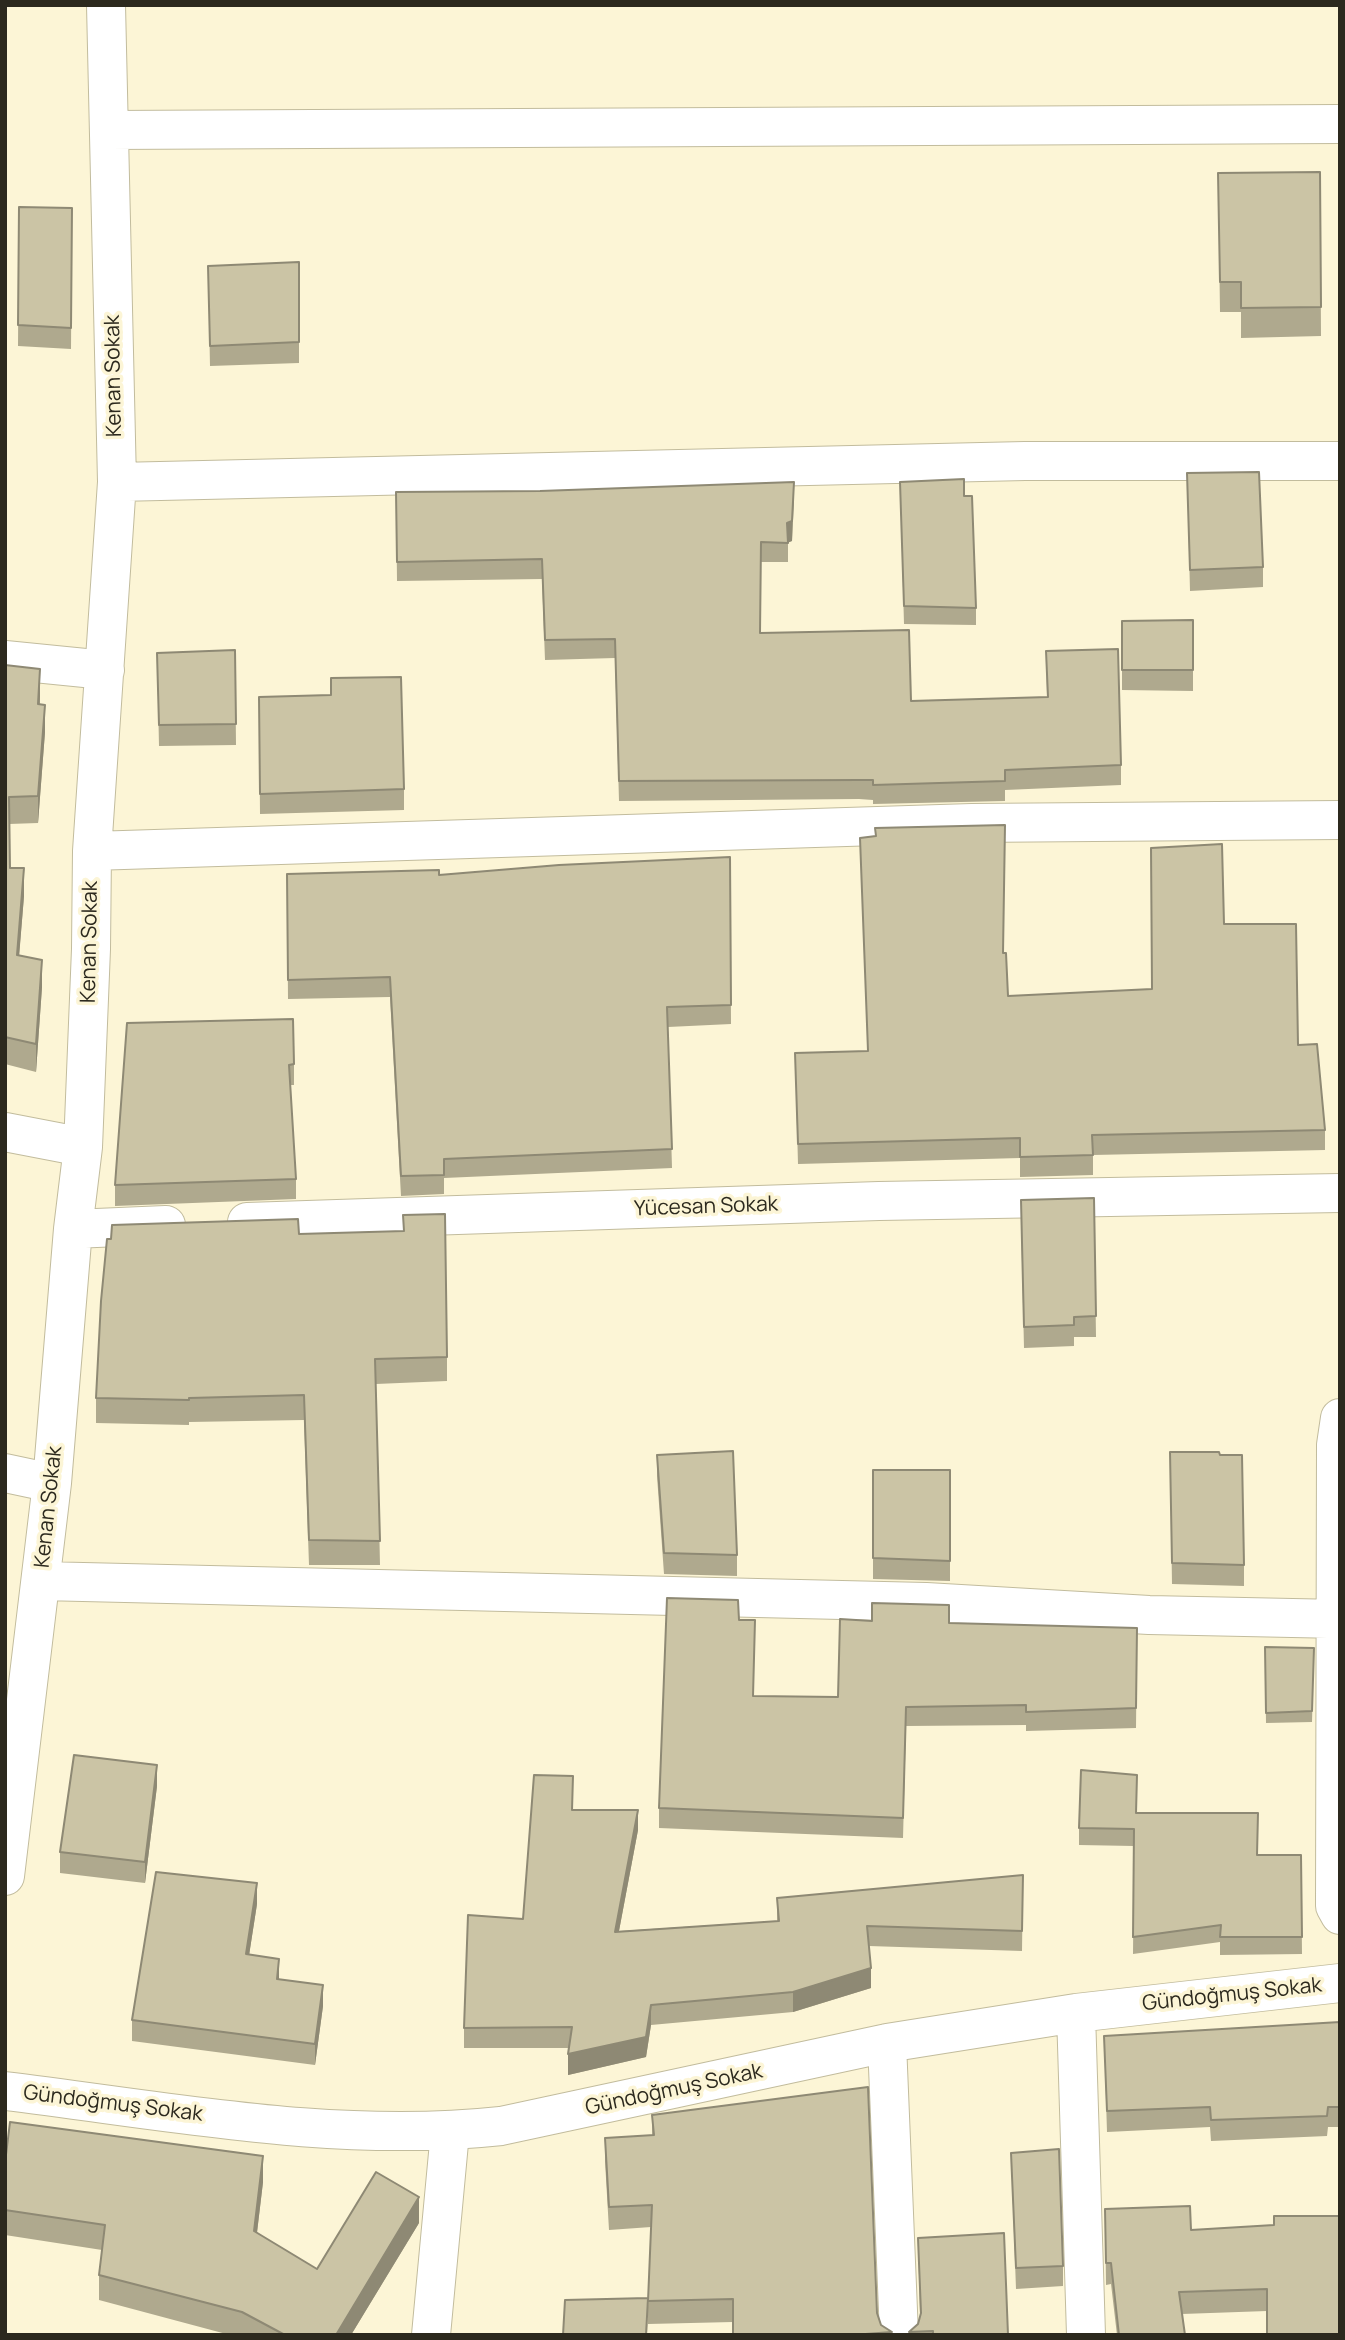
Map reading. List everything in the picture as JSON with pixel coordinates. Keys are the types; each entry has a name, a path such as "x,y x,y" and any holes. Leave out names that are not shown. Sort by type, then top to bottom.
{"street":[{"name":"Kenan Sokak","path":"5,1876 52,1483 73,1229 83,1147 92,851 117,482 106,5"},
{"path":"109,130 1340,124"},
{"path":"117,482 1025,461 1340,461"},
{"path":"5,660 105,670"},
{"path":"92,851 972,823 1340,820"},
{"path":"5,1132 83,1147"},
{"name":"Yücesan Sokak","path":"73,1229 879,1201 1340,1193"},
{"path":"1340,1418 1336,1445 1338,1619 1335,1906 1340,1915"},
{"path":"5,1473 52,1483"},
{"path":"41,1581 926,1602 1149,1615 1338,1619"},
{"name":"Gündoğmuş Sokak","path":"5,2091 310,2130 450,2132 515,2124 887,2043 1076,2012 1340,1983"},
{"path":"1076,2012 1086,2335"},
{"path":"887,2043 899,2335"},
{"path":"430,2335 450,2132"}],"building":[{"path":"1320,172 1321,307 1241,308 1241,282 1220,282 1218,173"},
{"path":"19,207 72,208 71,328 18,325"},
{"path":"299,262 299,342 210,346 208,266"},
{"path":"1259,472 1263,567 1190,570 1187,473"},
{"path":"964,479 964,496 972,496 976,608 904,606 900,482"},
{"path":"794,482 792,521 787,523 788,543 761,542 760,633 909,630 911,701 1048,697 1046,651 1118,649 1121,765 1005,770 1005,781 873,785 873,780 619,781 615,639 545,640 542,559 397,562 396,492 540,491"},
{"path":"1193,620 1193,670 1122,670 1122,621"},
{"path":"235,650 236,724 159,725 157,653"},
{"path":"5,665 40,669 38,704 45,705 38,796 9,797 10,868 24,868 17,955 42,960 36,1044 5,1037"},
{"path":"401,677 404,789 260,794 259,697 331,695 331,678"},
{"path":"1005,825 1003,953 1006,953 1008,996 1152,989 1151,848 1222,844 1224,924 1296,924 1298,1045 1317,1044 1325,1130 1092,1135 1093,1155 1020,1157 1020,1138 798,1144 795,1053 868,1051 860,838 876,836 875,828"},
{"path":"730,857 731,1005 667,1007 672,1149 444,1159 444,1175 401,1176 390,977 288,980 287,874 439,870 439,875 559,865"},
{"path":"293,1019 294,1064 289,1065 296,1179 115,1185 127,1023"},
{"path":"1094,1198 1096,1316 1074,1317 1074,1325 1024,1327 1021,1200"},
{"path":"445,1214 447,1357 375,1359 380,1541 309,1540 304,1395 189,1400 96,1398 101,1301 107,1239 111,1239 112,1225 298,1219 299,1234 404,1231 403,1215"},
{"path":"733,1451 737,1555 664,1553 657,1455"},
{"path":"1170,1452 1242,1455 1244,1565 1172,1563"},
{"path":"873,1470 950,1470 950,1561 873,1558"},
{"path":"667,1598 738,1600 739,1620 755,1620 753,1696 838,1697 840,1619 872,1621 872,1603 949,1605 949,1623 1137,1628 1136,1708 1026,1712 1026,1705 906,1707 903,1818 659,1808"},
{"path":"1265,1647 1314,1648 1312,1711 1266,1713"},
{"path":"74,1755 157,1765 145,1862 60,1852"},
{"path":"1081,1770 1137,1775 1136,1813 1258,1813 1257,1855 1301,1855 1302,1937 1220,1937 1221,1925 1133,1937 1134,1829 1079,1828"},
{"path":"534,1775 573,1776 572,1810 638,1810 615,1932 779,1921 777,1898 1023,1875 1022,1931 867,1926 871,1968 793,1992 651,2005 646,2037 568,2054 572,2027 464,2028 468,1915 523,1919"},
{"path":"156,1872 257,1883 246,1954 279,1959 277,1979 323,1985 315,2044 132,2020"},
{"path":"1340,2022 1340,2107 1328,2107 1327,2116 1211,2120 1210,2107 1107,2111 1104,2036"},
{"path":"868,2087 877,2313 881,2325 892,2332 852,2335 733,2335 733,2299 648,2301 652,2205 609,2207 605,2138 654,2135 652,2115"},
{"path":"10,2122 263,2156 254,2231 317,2269 376,2172 419,2197 336,2335 285,2335 242,2312 99,2275 105,2225 5,2210 5,2163"},
{"path":"1059,2149 1063,2266 1016,2268 1011,2153"},
{"path":"1190,2206 1191,2230 1274,2225 1274,2216 1340,2216 1340,2335 1267,2335 1267,2289 1179,2292 1185,2335 1119,2335 1111,2263 1106,2263 1105,2209"},
{"path":"1004,2233 1008,2335 933,2335 933,2331 909,2332 918,2324 921,2313 918,2238"},
{"path":"648,2298 646,2335 563,2335 565,2300"}]}
